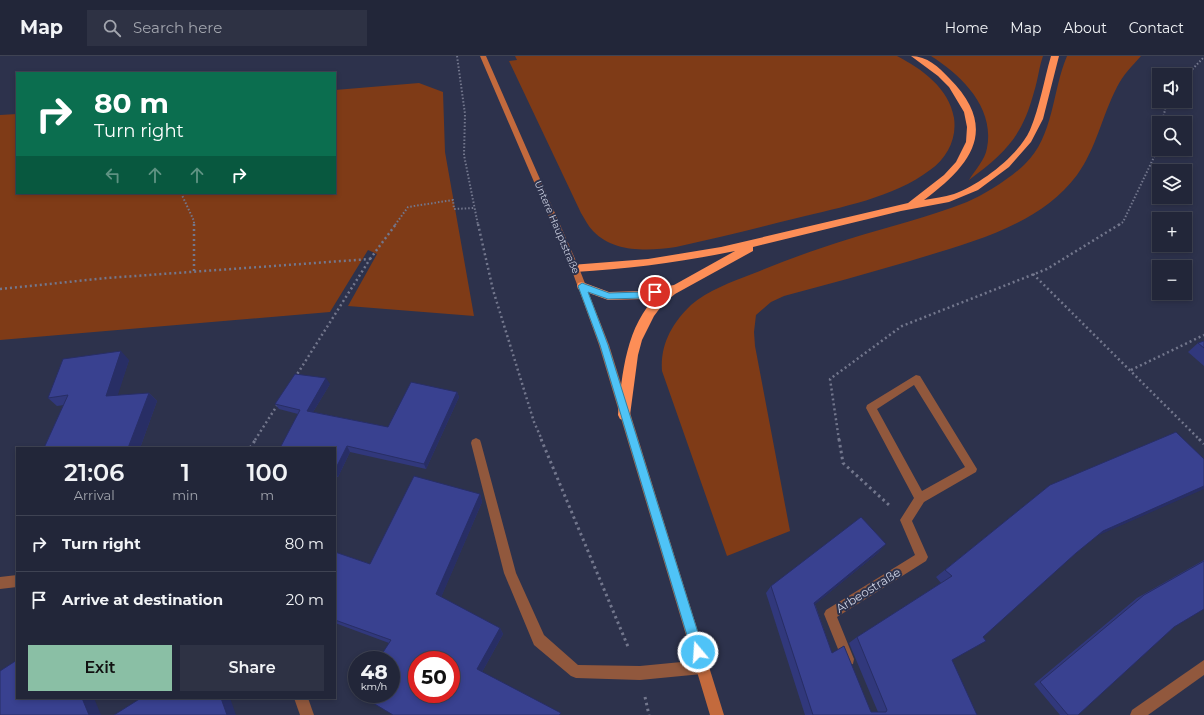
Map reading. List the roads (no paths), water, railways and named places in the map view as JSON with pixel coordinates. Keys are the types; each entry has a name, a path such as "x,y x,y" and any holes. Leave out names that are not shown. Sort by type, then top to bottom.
{"highway":[{"path":"909,206 955,169 964,157 970,144 972,128 969,112 962,98 952,84 916,56"},
{"path":"575,268 614,268 758,242 909,206 958,196 982,182 1021,151 1031,136 1037,121 1055,56"},
{"path":"624,415 628,369 646,320 660,300 679,286 758,242"},
{"path":"582,286 608,296 643,295 679,286"}],"main road":[{"name":"Untere Hauptstraße","path":"485,59 575,268 604,345 624,415 717,715"}],"street":[{"path":"916,379 972,469 920,498 871,408 916,379"},
{"path":"476,443 510,573 539,640 576,671 640,674 702,667"},
{"name":"Arbeostraße","path":"853,672 830,614 922,557 906,520 920,498"},
{"path":"0,582 16,581"},
{"path":"1137,715 1204,667"},
{"path":"301,699 307,715"}]}
